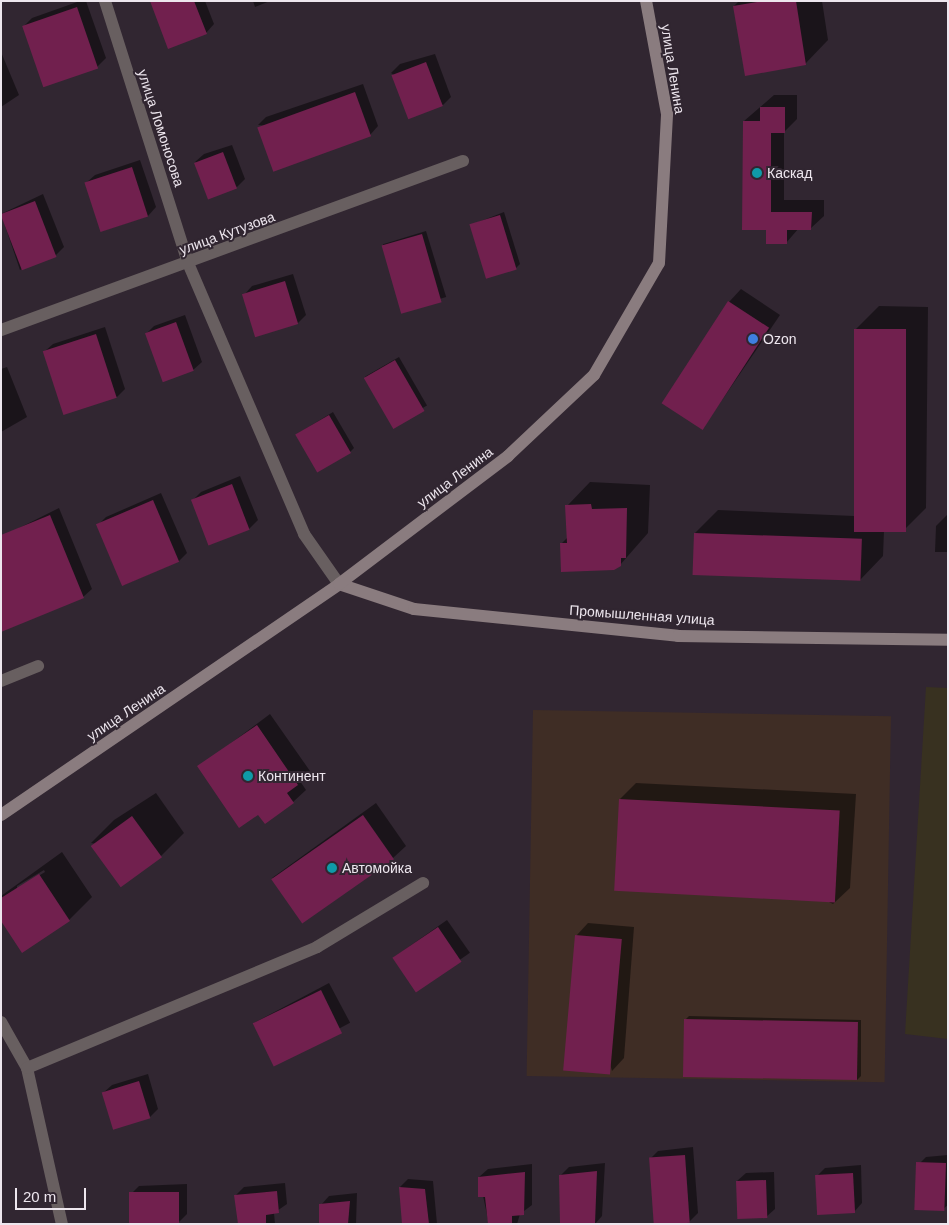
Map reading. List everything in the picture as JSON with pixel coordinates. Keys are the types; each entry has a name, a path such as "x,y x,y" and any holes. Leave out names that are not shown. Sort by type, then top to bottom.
{"street":[{"name":"улица Ломоносова","path":"105,1 188,263 304,534 339,584"},
{"name":"улица Ленина","path":"1,815 339,584 508,456 594,375 660,263 667,114 646,1"},
{"name":"улица Кутузова","path":"1,330 463,161"},
{"name":"Промышленная улица","path":"339,584 414,610 678,636 948,640"},
{"path":"1,681 38,666"},
{"path":"27,1068 317,946 423,883"},
{"path":"1,1022 27,1068 62,1224"}],"shaded area":[{"path":"926,687 948,688 948,1039 905,1034"},
{"path":"533,710 891,716 885,1082 527,1076"}],"building":[{"path":"150,1 194,1 207,34 168,49"},
{"path":"763,1 796,1 806,65 745,76 733,6"},
{"path":"77,7 98,68 43,87 22,26"},
{"path":"426,62 443,106 408,119 391,75"},
{"path":"355,92 371,136 273,172 257,128"},
{"name":"Каскад","path":"760,107 785,107 785,133 771,133 771,212 812,212 811,230 787,230 787,244 766,244 766,230 742,230 743,121 760,121"},
{"path":"223,152 237,188 208,200 194,163"},
{"path":"132,167 148,216 101,232 84,182"},
{"path":"35,201 57,257 22,270 1,214"},
{"path":"500,215 517,270 486,279 469,224"},
{"path":"422,234 442,302 401,314 382,246"},
{"path":"285,281 298,324 255,337 242,294"},
{"path":"728,301 769,328 703,430 662,403"},
{"path":"176,322 194,371 163,382 145,333"},
{"path":"854,329 906,329 906,532 854,532"},
{"path":"96,334 117,398 63,415 43,351"},
{"path":"395,360 424,411 393,429 364,378"},
{"path":"329,415 351,453 317,473 295,434"},
{"path":"232,484 250,530 208,546 191,500"},
{"path":"153,500 179,562 122,586 96,524"},
{"path":"591,504 592,509 627,508 626,558 621,558 621,566 614,570 561,572 560,543 567,543 565,505"},
{"path":"50,515 84,598 1,632 1,535"},
{"path":"694,533 862,539 860,581 693,575"},
{"name":"Континент","path":"257,725 298,785 287,793 294,803 265,824 258,815 239,828 197,766"},
{"path":"619,799 840,811 835,902 614,891"},
{"name":"Автомойка","path":"363,815 394,859 302,923 271,879"},
{"path":"132,816 162,857 121,887 91,846"},
{"path":"39,874 70,921 22,953 1,921 1,898"},
{"path":"438,927 461,962 416,993 392,958"},
{"path":"575,935 622,939 610,1075 563,1070"},
{"path":"321,990 342,1033 274,1066 253,1023"},
{"path":"684,1019 858,1022 857,1080 683,1077"},
{"path":"139,1081 150,1118 113,1130 102,1092"},
{"path":"685,1155 690,1223 654,1224 649,1158"},
{"path":"916,1162 946,1163 944,1211 914,1210"},
{"path":"597,1171 595,1224 560,1224 559,1175"},
{"path":"525,1172 524,1215 512,1216 512,1224 488,1224 485,1197 478,1197 478,1177"},
{"path":"853,1173 855,1213 817,1215 815,1175"},
{"path":"766,1180 767,1218 737,1219 736,1181"},
{"path":"399,1187 425,1189 429,1224 402,1224"},
{"path":"277,1191 279,1213 266,1215 266,1224 238,1224 234,1195"},
{"path":"129,1192 179,1192 179,1224 129,1224"},
{"path":"350,1201 348,1224 319,1224 319,1204"}],"place":[{"name":"Каскад","path":"757,173"},
{"name":"Ozon","path":"753,339"},
{"name":"Континент","path":"248,776"},
{"name":"Автомойка","path":"332,868"}]}
